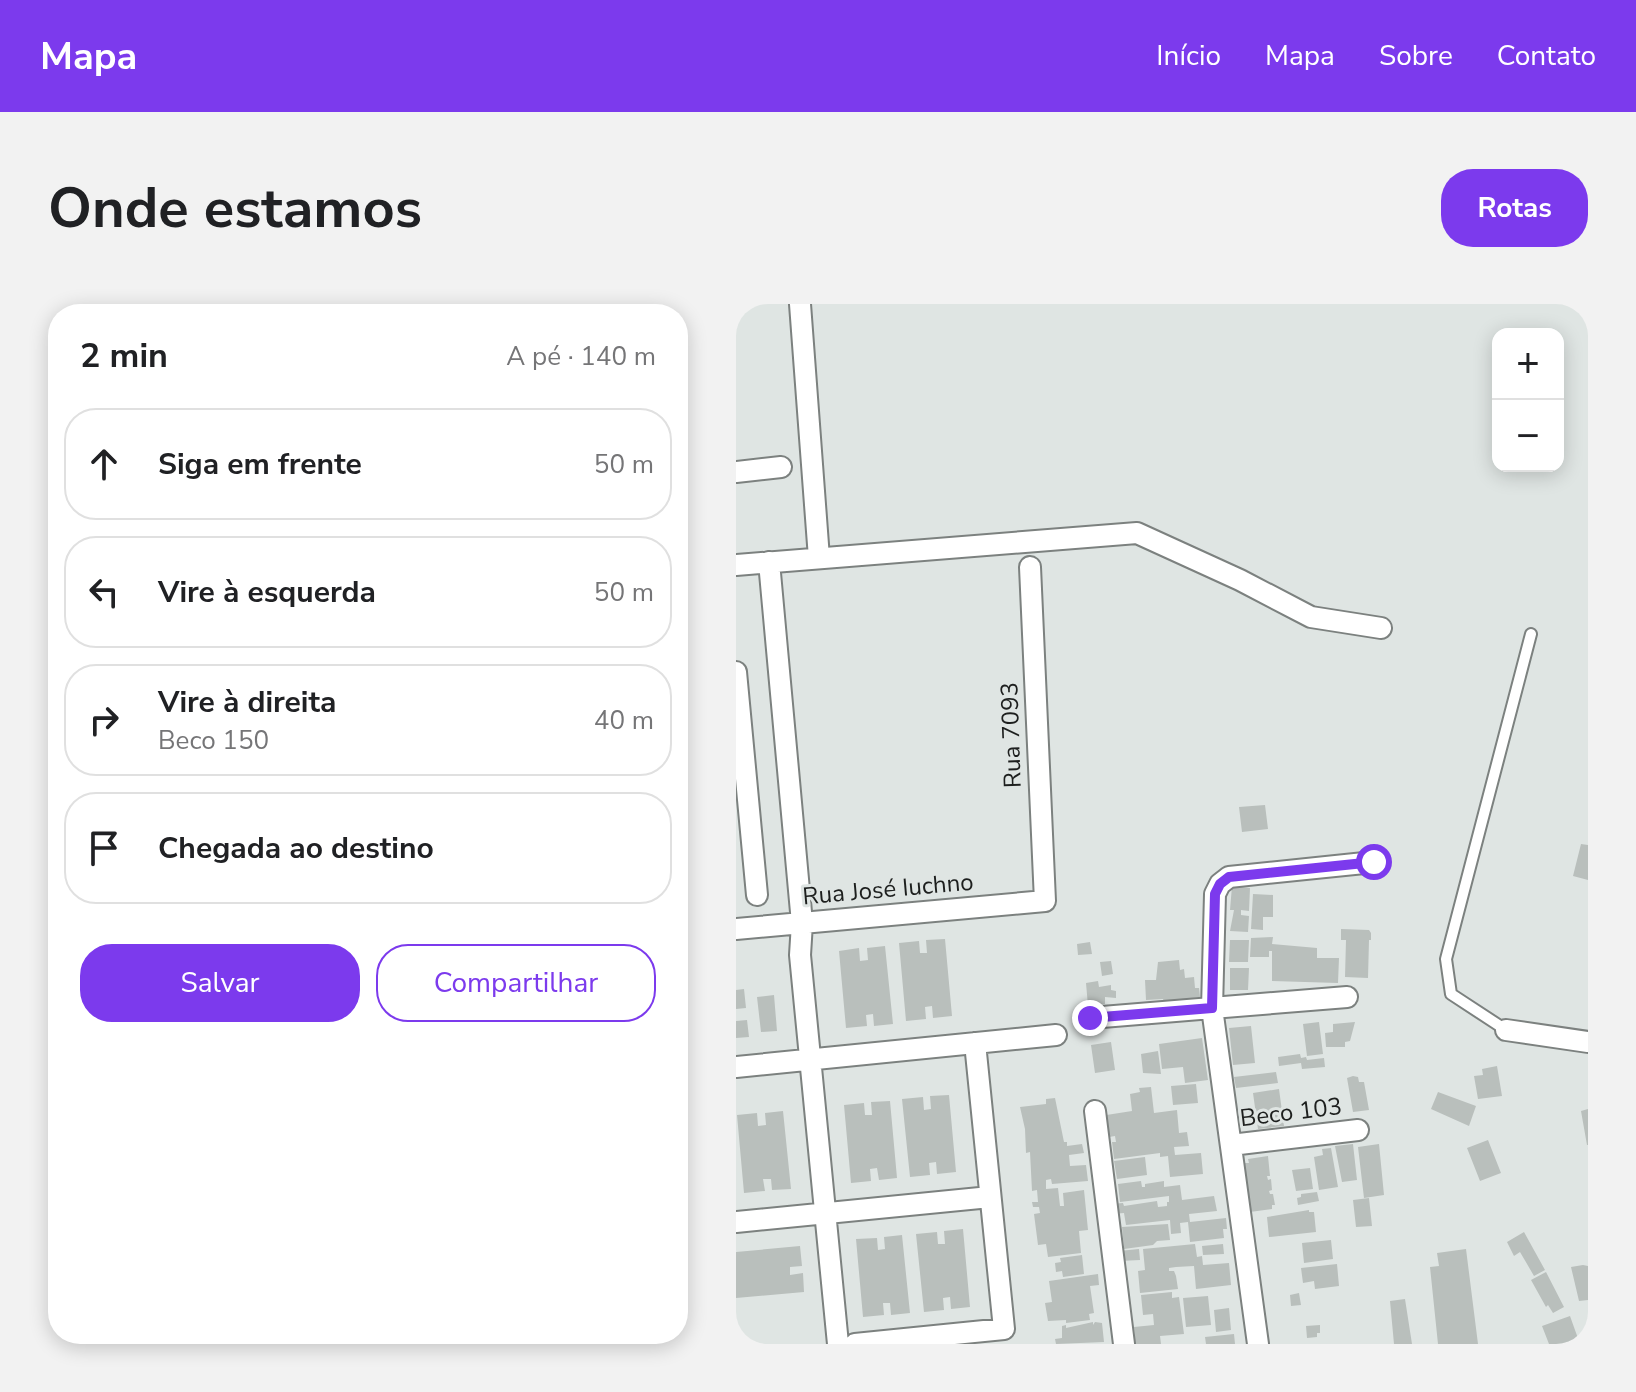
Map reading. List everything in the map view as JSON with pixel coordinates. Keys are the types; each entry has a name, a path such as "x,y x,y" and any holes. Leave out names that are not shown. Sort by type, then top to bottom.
{"street":[{"path":"800,304 819,558"},
{"path":"736,472 781,467"},
{"path":"736,565 1137,533 1240,580 1311,617 1381,628"},
{"path":"769,562 802,923 800,955 838,1344"},
{"name":"Rua 7093","path":"1030,567 1045,901"},
{"path":"736,672 741,783 757,895"},
{"path":"1258,1344 1212,1008 1215,894 1220,884 1229,877 1374,862"},
{"name":"Rua José Iuchno","path":"736,929 1045,901"},
{"path":"1090,1018 1347,997"},
{"path":"1506,1030 1588,1042"},
{"path":"736,1067 1056,1035"},
{"path":"855,1344 1004,1329 975,1043"},
{"path":"1095,1111 1124,1344"},
{"name":"Beco 103","path":"1231,1145 1358,1130"},
{"path":"736,1222 990,1197"}],"lane":[{"path":"1506,1030 1451,994 1446,959 1531,634"}],"building":[{"path":"1265,805 1268,829 1242,832 1239,807"},
{"path":"1581,844 1588,845 1588,880 1573,876"},
{"path":"1232,886 1250,888 1249,911 1241,910 1241,915 1249,916 1248,932 1230,931 1234,910 1230,910"},
{"path":"1253,894 1273,895 1273,917 1263,917 1263,930 1251,929"},
{"path":"1341,929 1369,930 1371,933 1368,978 1345,977 1346,940 1341,940"},
{"path":"1273,937 1272,944 1317,948 1317,958 1339,958 1338,983 1272,981 1272,951 1269,951 1269,957 1250,957 1251,938"},
{"path":"945,939 952,1016 933,1018 932,1006 925,1007 926,1019 906,1021 899,943 919,941 920,953 927,953 926,940"},
{"path":"1230,940 1249,940 1248,962 1229,962"},
{"path":"1090,942 1092,954 1078,955 1077,944"},
{"path":"885,946 893,1024 874,1026 873,1014 866,1015 867,1026 846,1028 839,951 859,948 860,961 868,960 867,948"},
{"path":"1179,960 1185,978 1194,977 1200,997 1164,1002 1163,999 1146,1000 1145,980 1156,980 1158,962"},
{"path":"1111,961 1113,974 1102,976 1100,962"},
{"path":"1230,968 1249,968 1248,990 1230,990"},
{"path":"1098,981 1099,987 1111,985 1111,990 1116,991 1116,998 1105,997 1105,1004 1088,1006 1086,983"},
{"path":"744,989 746,1008 736,1009 736,990"},
{"path":"774,995 777,1031 761,1032 757,997"},
{"path":"747,1020 749,1037 736,1038 736,1021"},
{"path":"1319,1022 1323,1054 1307,1056 1303,1024"},
{"path":"1355,1022 1350,1041 1345,1042 1345,1047 1326,1047 1325,1033 1333,1032 1333,1024"},
{"path":"1251,1026 1255,1063 1233,1065 1229,1028"},
{"path":"1202,1038 1208,1080 1185,1083 1183,1067 1162,1069 1159,1044"},
{"path":"1111,1042 1115,1070 1095,1073 1091,1045"},
{"path":"1158,1051 1161,1074 1143,1073 1141,1054"},
{"path":"1300,1054 1307,1060 1324,1058 1325,1067 1302,1069 1301,1063 1279,1066 1278,1057"},
{"path":"1497,1066 1502,1096 1478,1099 1474,1076 1483,1075 1482,1069"},
{"path":"1276,1072 1278,1083 1236,1088 1234,1077"},
{"path":"1353,1076 1364,1082 1369,1110 1353,1112 1347,1078"},
{"path":"1196,1084 1198,1103 1173,1105 1171,1086"},
{"path":"1151,1087 1154,1113 1177,1110 1179,1133 1187,1132 1189,1146 1174,1147 1175,1155 1201,1153 1203,1174 1170,1177 1168,1156 1160,1157 1160,1153 1114,1159 1112,1142 1116,1142 1115,1136 1103,1138 1100,1116 1132,1111 1130,1094 1140,1092 1139,1088"},
{"path":"1279,1089 1284,1126 1258,1129 1253,1093"},
{"path":"1438,1092 1476,1106 1469,1126 1431,1109"},
{"path":"949,1095 956,1172 937,1174 936,1162 929,1163 930,1175 910,1177 902,1099 923,1097 924,1110 931,1109 930,1096"},
{"path":"1055,1098 1064,1142 1067,1146 1082,1144 1084,1153 1069,1155 1070,1166 1086,1165 1088,1181 1052,1184 1051,1179 1046,1180 1046,1189 1058,1188 1060,1206 1064,1206 1063,1193 1084,1190 1088,1230 1079,1231 1081,1253 1048,1257 1046,1244 1038,1245 1034,1214 1040,1213 1039,1207 1033,1207 1032,1202 1038,1202 1037,1190 1032,1191 1030,1152 1026,1153 1020,1107 1046,1104 1046,1099"},
{"path":"890,1101 897,1178 879,1180 877,1168 870,1169 871,1181 851,1183 844,1105 864,1103 865,1115 872,1115 871,1102"},
{"path":"1588,1109 1588,1145 1587,1145 1581,1111"},
{"path":"783,1111 791,1189 772,1190 771,1179 763,1179 765,1191 744,1193 737,1115 757,1113 758,1126 766,1125 765,1113"},
{"path":"1488,1140 1501,1173 1480,1181 1467,1148"},
{"path":"1353,1144 1357,1180 1342,1182 1335,1146"},
{"path":"1379,1144 1384,1195 1364,1198 1358,1147"},
{"path":"1331,1148 1338,1187 1319,1190 1314,1157 1323,1155 1322,1149"},
{"path":"1268,1156 1270,1176 1267,1176 1268,1180 1271,1179 1272,1190 1269,1191 1273,1194 1275,1205 1272,1209 1250,1212 1243,1163 1249,1163 1248,1159"},
{"path":"1145,1157 1147,1175 1117,1179 1114,1161"},
{"path":"1310,1168 1313,1189 1296,1191 1292,1170"},
{"path":"1141,1181 1142,1187 1164,1181 1164,1187 1180,1185 1182,1200 1214,1196 1217,1211 1189,1214 1190,1222 1226,1218 1224,1238 1190,1242 1188,1222 1180,1223 1181,1233 1171,1234 1170,1220 1126,1225 1124,1213 1112,1214 1111,1204 1123,1203 1124,1206 1157,1201 1158,1207 1167,1206 1169,1202 1169,1196 1120,1202 1118,1184"},
{"path":"1317,1192 1319,1201 1298,1205 1297,1198 1301,1194"},
{"path":"1369,1198 1372,1226 1356,1227 1353,1200"},
{"path":"1309,1210 1314,1212 1316,1232 1269,1237 1267,1217"},
{"path":"1168,1224 1170,1240 1124,1249 1122,1227"},
{"path":"963,1229 970,1307 951,1309 950,1297 943,1298 944,1310 924,1312 916,1234 937,1232 938,1244 945,1244 944,1231"},
{"path":"1524,1232 1545,1270 1534,1276 1520,1252 1514,1256 1507,1242"},
{"path":"902,1235 910,1313 891,1315 890,1303 883,1303 884,1315 863,1317 856,1239 877,1238 878,1250 885,1249 884,1237"},
{"path":"1331,1240 1333,1259 1304,1263 1302,1243"},
{"path":"1195,1244 1197,1257 1202,1256 1203,1265 1229,1263 1231,1285 1196,1289 1194,1266 1176,1267 1169,1268 1169,1271 1174,1271 1178,1289 1140,1293 1138,1271 1145,1270 1143,1249"},
{"path":"1223,1244 1224,1254 1203,1255 1202,1246"},
{"path":"800,1246 802,1266 790,1267 790,1275 803,1273 804,1292 736,1298 736,1252"},
{"path":"1139,1249 1140,1260 1120,1261 1119,1251"},
{"path":"1466,1249 1478,1344 1438,1344 1430,1267 1439,1266 1437,1253"},
{"path":"1082,1255 1084,1274 1063,1277 1062,1271 1056,1272 1055,1263 1061,1262 1060,1258"},
{"path":"1337,1264 1339,1286 1315,1289 1314,1281 1303,1283 1301,1268"},
{"path":"1588,1266 1588,1300 1579,1301 1571,1267"},
{"path":"1546,1272 1564,1307 1553,1313 1548,1305 1546,1307 1531,1280"},
{"path":"1098,1274 1099,1285 1090,1286 1094,1313 1089,1314 1090,1320 1066,1323 1066,1320 1048,1321 1045,1303 1052,1302 1049,1281"},
{"path":"1172,1292 1172,1298 1179,1297 1184,1334 1160,1336 1161,1344 1128,1344 1128,1339 1135,1339 1134,1327 1154,1325 1153,1314 1143,1315 1141,1295"},
{"path":"1299,1293 1301,1305 1291,1306 1290,1295"},
{"path":"1208,1296 1211,1325 1186,1327 1183,1298"},
{"path":"1405,1299 1412,1344 1394,1344 1390,1301"},
{"path":"1229,1308 1231,1330 1216,1332 1214,1310"},
{"path":"1570,1316 1580,1344 1549,1344 1542,1326"},
{"path":"1093,1322 1093,1325 1095,1322 1102,1323 1104,1342 1056,1344 1055,1339 1062,1338 1062,1326 1066,1325 1066,1328"},
{"path":"1320,1325 1317,1337 1307,1338 1306,1326"},
{"path":"1234,1334 1235,1344 1206,1344 1205,1337"}],"route":[{"path":"1090,1018 1212,1008 1215,894 1220,884 1229,877 1374,862"}]}
